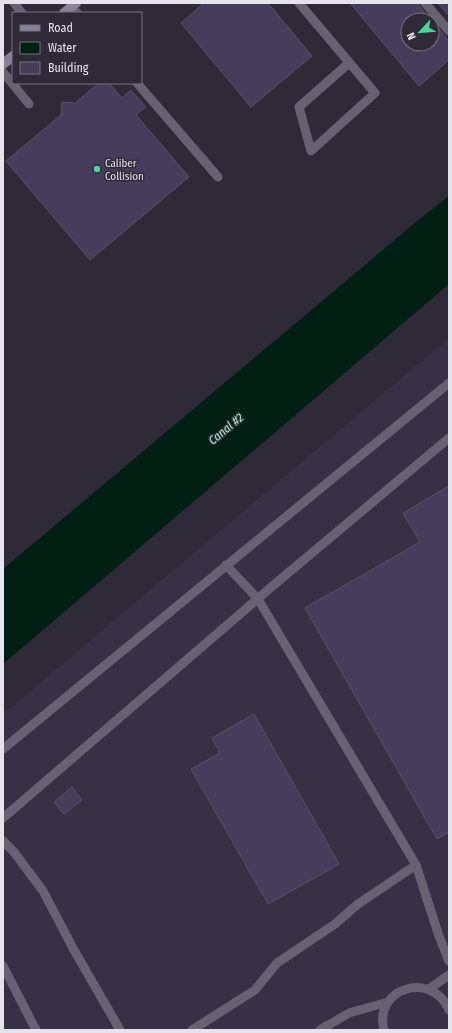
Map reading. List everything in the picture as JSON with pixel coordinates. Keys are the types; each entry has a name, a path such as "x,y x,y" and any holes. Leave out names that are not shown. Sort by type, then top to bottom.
{"street":[{"path":"3,64 12,57"}],"lane":[{"path":"14,3 21,12"},
{"path":"299,3 375,93 311,151 299,107 349,63"},
{"path":"425,3 449,31"},
{"path":"3,72 12,83"},
{"path":"13,84 29,104"},
{"path":"138,84 218,177"},
{"path":"3,749 449,383"},
{"path":"3,818 258,599 449,438"},
{"path":"226,565 258,599 416,865 438,936 449,961"},
{"path":"3,841 14,852 44,891 74,950 120,1030"},
{"path":"192,1030 255,990 277,963 335,924 358,904 416,865"},
{"path":"3,966 36,1030"},
{"path":"429,989 449,975"},
{"path":"384,1030 384,1012 388,1002 396,993 407,988 419,987 429,989 436,993 446,1003 449,1010"},
{"path":"324,1028 349,1013 388,1002"}],"shaded area":[{"path":"449,338 449,1030 3,1030 3,714"}],"water":[{"name":"Canal #2","path":"449,196 449,284 3,664 3,569"}],"building":[{"path":"204,3 268,3 312,56 251,107 181,23"},
{"path":"350,3 417,3 424,12 400,12 400,52 440,52 440,30 449,41 449,60 419,86"},
{"path":"438,3 449,3 449,16"},
{"name":"Caliber Collision","path":"98,84 110,84 122,98 131,90 146,107 136,115 189,177 90,260 6,161 61,115 62,102 75,103"},
{"path":"449,486 449,832 437,839 305,608 420,542 403,513"},
{"path":"254,714 339,864 268,904 191,769 220,753 212,738"},
{"path":"72,787 82,800 64,814 54,802"}],"place":[{"name":"Caliber Collision","path":"97,169"}]}
